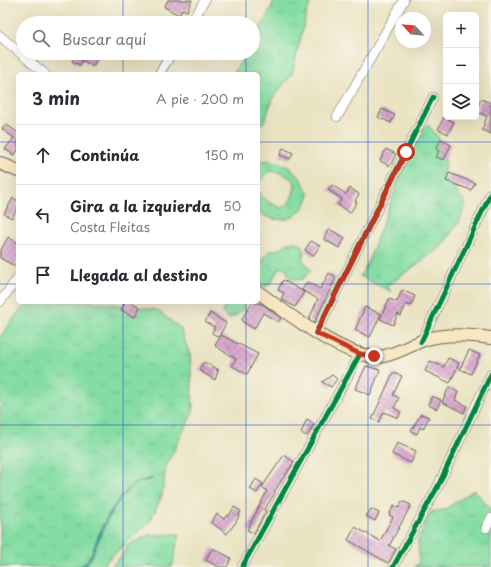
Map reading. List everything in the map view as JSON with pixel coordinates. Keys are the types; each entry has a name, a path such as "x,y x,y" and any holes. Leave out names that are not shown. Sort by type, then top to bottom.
{"main road":[{"path":"0,163 16,170"},
{"path":"260,293 316,333 360,354 384,356 421,342 438,337 453,335 491,338"}],"street":[{"path":"195,16 205,0"},
{"path":"337,117 404,0"},
{"path":"0,36 16,50"},
{"path":"28,60 43,72"},
{"path":"160,72 168,60"},
{"path":"316,333 433,97"},
{"path":"421,342 491,193"},
{"path":"0,302 16,281"},
{"path":"242,567 360,354"},
{"path":"393,567 437,488 491,374"},
{"path":"486,528 491,518"}],"green space":[{"path":"274,0 312,0 307,11 292,74 274,96 264,122 260,125 260,72 234,72 242,60 260,60 260,29 272,7"},
{"path":"427,124 438,137 446,163 442,176 466,203 459,222 441,247 387,286 392,292 360,276 367,265 408,156"},
{"path":"268,160 284,165 294,171 302,181 309,195 305,204 295,215 281,220 274,219 260,213 260,192 268,202 282,208 292,197 295,183 284,174 274,171 270,171 260,182 260,162"},
{"path":"295,242 302,245 304,252 302,259 311,270 303,278 298,280 288,276 287,269 280,267 269,285 262,288 260,287 260,266 268,252 282,248 288,243"},
{"path":"27,304 113,304 157,310 180,328 190,355 193,412 166,466 162,495 151,520 100,567 0,567 0,337 20,310"},
{"path":"224,304 245,304 240,313 228,319 223,314"},
{"path":"474,490 491,509 491,567 414,567 419,563 418,540 431,512 444,510"},
{"path":"179,534 172,567 111,567 125,552 128,545 149,535"}],"water":[{"path":"135,485 123,495 107,520 91,558 85,566 78,567 89,558 112,508 125,492"}],"building":[{"path":"168,0 192,0 187,11 182,9 179,15 164,7"},
{"path":"72,60 82,60 80,65"},
{"path":"82,60 96,60 93,66"},
{"path":"481,99 491,103 491,134 482,130 487,116 479,113 479,104"},
{"path":"382,109 395,115 391,123 378,117"},
{"path":"443,119 454,122 448,134 438,129"},
{"path":"6,124 16,132 16,152 14,155 5,149 14,138 2,129"},
{"path":"441,139 451,145 444,160 436,157 439,151 436,149"},
{"path":"283,148 293,153 290,159 280,155"},
{"path":"386,149 396,154 390,166 380,161"},
{"path":"449,173 475,183 471,190 446,181"},
{"path":"332,185 346,194 350,188 359,194 355,201 357,202 350,213 338,205 342,199 328,190"},
{"path":"13,198 16,200 16,210 12,218 4,214"},
{"path":"329,229 345,238 339,248 324,239"},
{"path":"8,237 16,242 15,266 0,258 0,252"},
{"path":"311,241 320,246 313,256 305,250"},
{"path":"329,273 336,277 314,323 309,319 318,299 302,290 307,282 320,289"},
{"path":"283,280 304,292 295,307 281,299 284,293 278,290"},
{"path":"402,290 415,296 411,306 406,304 401,316 398,314 393,325 380,319 389,299 397,302"},
{"path":"124,304 135,304 140,307 135,317 121,310"},
{"path":"251,304 260,304 281,318 278,322 263,313 254,329 243,322 242,319"},
{"path":"365,307 381,314 370,337 355,330"},
{"path":"210,313 226,323 219,337 212,333 215,327 205,322"},
{"path":"221,335 258,354 247,374 232,366 236,359 215,346"},
{"path":"469,350 480,355 471,374 460,369"},
{"path":"448,358 459,363 450,383 425,371 430,361 444,367"},
{"path":"204,362 219,370 216,370 218,371 215,380 199,370"},
{"path":"366,366 380,370 370,395 355,389"},
{"path":"393,373 402,376 393,395 399,398 394,408 401,412 398,418 384,412 379,422 372,419"},
{"path":"332,375 337,379 331,387 322,382"},
{"path":"449,387 458,392 455,400 467,406 464,413 442,402"},
{"path":"432,396 441,400 437,409 428,405"},
{"path":"421,414 429,417 423,429 420,427 417,434 411,431"},
{"path":"307,419 314,424 307,436 301,433"},
{"path":"397,443 416,451 411,463 392,454"},
{"path":"284,455 294,462 274,492 275,493 264,510 266,511 254,533 247,530 267,491 262,487"},
{"path":"256,479 263,484 257,493 250,489"},
{"path":"402,501 411,505 389,546 396,549 388,563 348,540 355,527 380,541 393,517 389,515 394,505 399,508"},
{"path":"234,507 241,511 236,522 227,534 211,522 217,514 224,519 227,515 229,516"},
{"path":"371,509 379,513 375,521 366,516"},
{"path":"212,548 231,558 227,567 219,567 206,560"}],"cycle path":[{"path":"316,333 433,97"},
{"path":"421,342 491,193"},
{"path":"242,567 360,354"},
{"path":"393,567 437,488 491,374"}],"route":[{"path":"374,356 360,354 316,333 406,152"}]}
